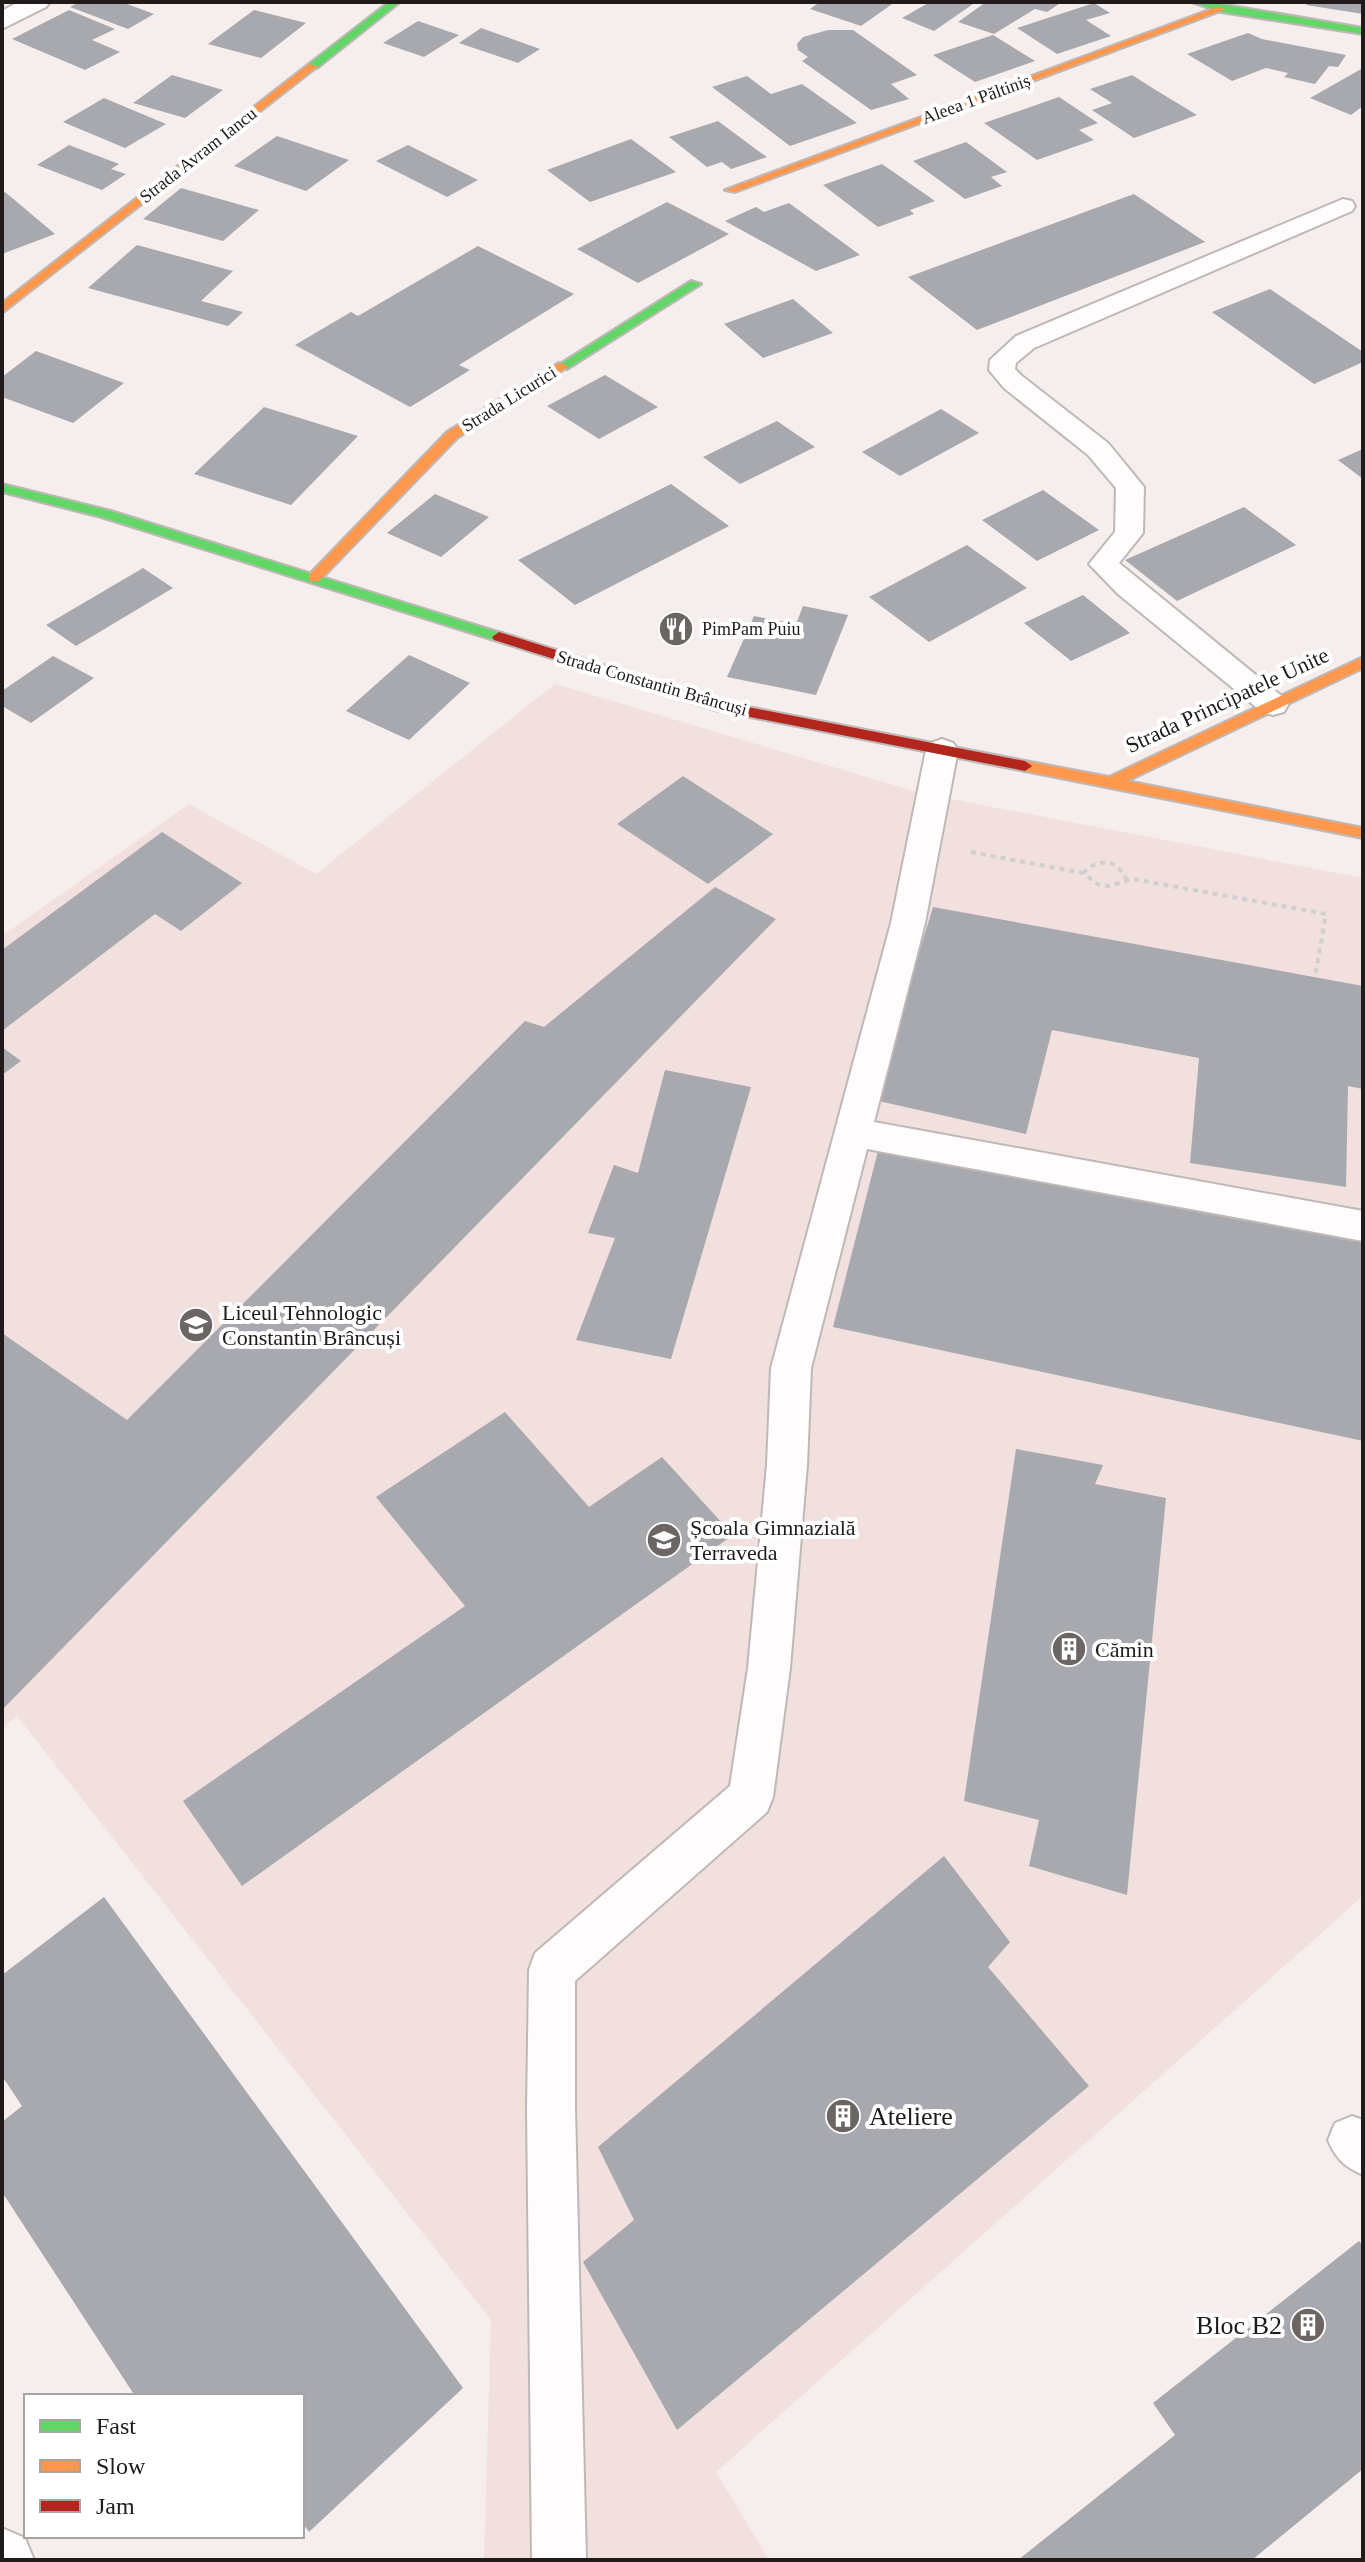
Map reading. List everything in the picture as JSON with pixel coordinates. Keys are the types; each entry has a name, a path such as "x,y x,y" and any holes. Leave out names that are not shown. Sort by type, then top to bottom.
{"street":[{"path":"2,21 37,2"},
{"name":"Strada Avram Iancu","path":"2,309 395,2"},
{"path":"1197,2 1221,9 1363,31"},
{"name":"Aleea 1 Păltiniș","path":"731,190 1221,9"},
{"name":"Strada Licurici","path":"314,578 452,435 695,284"},
{"name":"Strada Constantin Brâncuși","path":"2,488 106,514 715,705 1363,833"},
{"name":"Strada Principatele Unite","path":"1112,782 1363,662"}],"lane":[{"path":"1273,705 1128,588 1103,564 1129,533 1130,487 1098,449 1013,382 1002,370 1003,360 1010,351 1025,342 1343,206"},
{"path":"559,2560 551,2109 552,1970 751,1797 773,1621 787,1465 791,1368 908,923 942,750"},
{"path":"853,1132 1363,1226"}],"path":[{"path":"923,843 1083,873 1099,885 1119,884 1126,879 1326,914 1315,977"},
{"path":"1083,873 1092,864 1106,861 1118,866 1126,879"}],"shaded area":[{"path":"555,684 924,794 1363,878 1363,1896 716,2472 769,2560 484,2560 491,2320 17,1716 2,1729 2,936 189,804 316,874"}],"building":[{"path":"79,2 122,2 154,14 128,29 70,7"},
{"path":"820,2 895,2 861,26 810,9"},
{"path":"930,2 976,2 934,31 902,18"},
{"path":"986,2 1062,2 1047,12 1035,9 994,34 958,22"},
{"path":"1308,2 1363,2 1363,14 1306,5"},
{"path":"1094,3 1110,13 1086,20 1111,36 1057,54 1017,28"},
{"path":"69,10 115,29 92,40 120,52 85,70 12,39"},
{"path":"254,10 306,23 261,58 208,44"},
{"path":"418,21 459,35 424,57 383,43"},
{"path":"481,28 540,49 518,63 459,43"},
{"path":"828,30 853,30 917,75 891,84 909,99 871,110 802,61 808,57 798,50 797,44 803,37"},
{"path":"1248,33 1262,39 1346,55 1338,67 1329,66 1315,84 1284,77 1288,73 1266,68 1232,81 1187,54"},
{"path":"993,35 1035,61 975,82 933,55"},
{"path":"1363,68 1363,106 1351,115 1310,98"},
{"path":"172,75 223,90 185,118 133,103"},
{"path":"1132,75 1197,115 1134,138 1092,110 1112,103 1090,89"},
{"path":"747,76 771,94 802,84 857,123 790,146 712,87"},
{"path":"1059,97 1098,123 1079,130 1094,140 1037,160 984,123"},
{"path":"104,98 166,124 125,148 63,122"},
{"path":"718,121 767,157 731,169 722,162 707,167 669,137"},
{"path":"277,136 349,160 306,191 234,166"},
{"path":"631,139 676,172 590,202 547,170"},
{"path":"966,142 1007,172 991,177 1002,186 965,199 913,161"},
{"path":"69,145 119,164 111,169 126,174 102,190 37,165"},
{"path":"408,145 478,180 447,197 376,161"},
{"path":"882,164 935,201 910,210 914,214 878,227 823,185"},
{"path":"181,188 259,210 223,241 143,219"},
{"path":"5,192 55,234 2,254 2,193"},
{"path":"1134,194 1205,242 977,330 908,277"},
{"path":"667,202 729,234 638,283 577,249"},
{"path":"789,203 860,255 816,271 725,221 756,207 764,212"},
{"path":"137,245 233,271 201,301 243,312 228,326 88,288"},
{"path":"478,246 574,294 459,365 470,370 410,407 295,345 351,312 358,316"},
{"path":"1270,289 1363,352 1363,362 1314,384 1212,312"},
{"path":"793,299 833,333 763,358 724,324"},
{"path":"36,351 124,383 73,423 2,397 2,377"},
{"path":"605,375 658,407 599,439 547,406"},
{"path":"264,407 358,436 291,505 194,474"},
{"path":"941,409 979,433 900,476 862,452"},
{"path":"777,421 815,447 740,484 703,457"},
{"path":"1363,449 1363,479 1338,460"},
{"path":"671,484 729,526 575,605 518,560"},
{"path":"1043,490 1099,530 1037,561 982,520"},
{"path":"435,494 489,517 441,557 387,533"},
{"path":"1244,507 1296,545 1177,601 1125,560"},
{"path":"967,545 1027,588 929,642 869,597"},
{"path":"143,568 173,588 76,646 46,625"},
{"path":"1083,595 1130,633 1071,661 1024,623"},
{"path":"803,606 848,615 816,695 727,677 754,616 796,624"},
{"path":"409,655 470,683 409,740 346,711"},
{"path":"53,656 94,678 31,723 2,706 2,691"},
{"path":"683,776 773,834 708,884 617,824"},
{"path":"162,832 242,883 181,931 155,914 2,1031 2,950"},
{"name":"Liceul Tehnologic Constantin Brâncuși","path":"715,887 776,919 2,1710 2,1333 127,1420 525,1021 544,1027"},
{"path":"933,907 1363,986 1363,1089 1348,1086 1346,1187 1190,1163 1199,1058 1052,1030 1026,1134 874,1100"},
{"path":"2,1047 21,1061 2,1075"},
{"path":"665,1070 751,1087 671,1359 576,1340 615,1238 588,1233 614,1165 638,1173"},
{"path":"879,1147 1363,1241 1363,1441 833,1327"},
{"name":"Școala Gimnazială Terraveda","path":"505,1412 589,1507 662,1457 733,1535 242,1886 183,1801 465,1606 376,1497"},
{"name":"Cămin","path":"1016,1449 1103,1465 1095,1484 1166,1498 1127,1895 1029,1866 1039,1820 964,1801"},
{"name":"Ateliere","path":"944,1856 1010,1942 988,1967 1089,2086 677,2430 583,2262 634,2220 598,2147"},
{"path":"104,1897 463,2388 309,2532 304,2525 304,2394 134,2394 2,2192 2,2122 22,2106 2,2076 2,1975"},
{"name":"Bloc B2","path":"1359,2241 1363,2246 1363,2469 1252,2560 1018,2560 1175,2435 1153,2403"}],"traffic: fast":[{"path":"313,66 395,2"},
{"path":"1197,2 1221,9 1363,31"},
{"path":"563,366 695,284"},
{"path":"2,488 106,514 499,637"}],"traffic: slow":[{"path":"731,190 1221,9"},
{"path":"2,309 313,66"},
{"path":"314,578 452,435 563,366"},
{"path":"1112,782 1363,662"},
{"path":"1025,766 1363,833"}],"traffic: jam":[{"path":"499,637 715,705 1025,766"}],"place":[{"name":"PimPam Puiu","path":"676,629"},
{"name":"Liceul Tehnologic Constantin Brâncuși","path":"196,1325"},
{"name":"Școala Gimnazială Terraveda","path":"664,1540"},
{"name":"Cămin","path":"1069,1649"},
{"name":"Ateliere","path":"843,2116"},
{"name":"Bloc B2","path":"1308,2325"}]}
